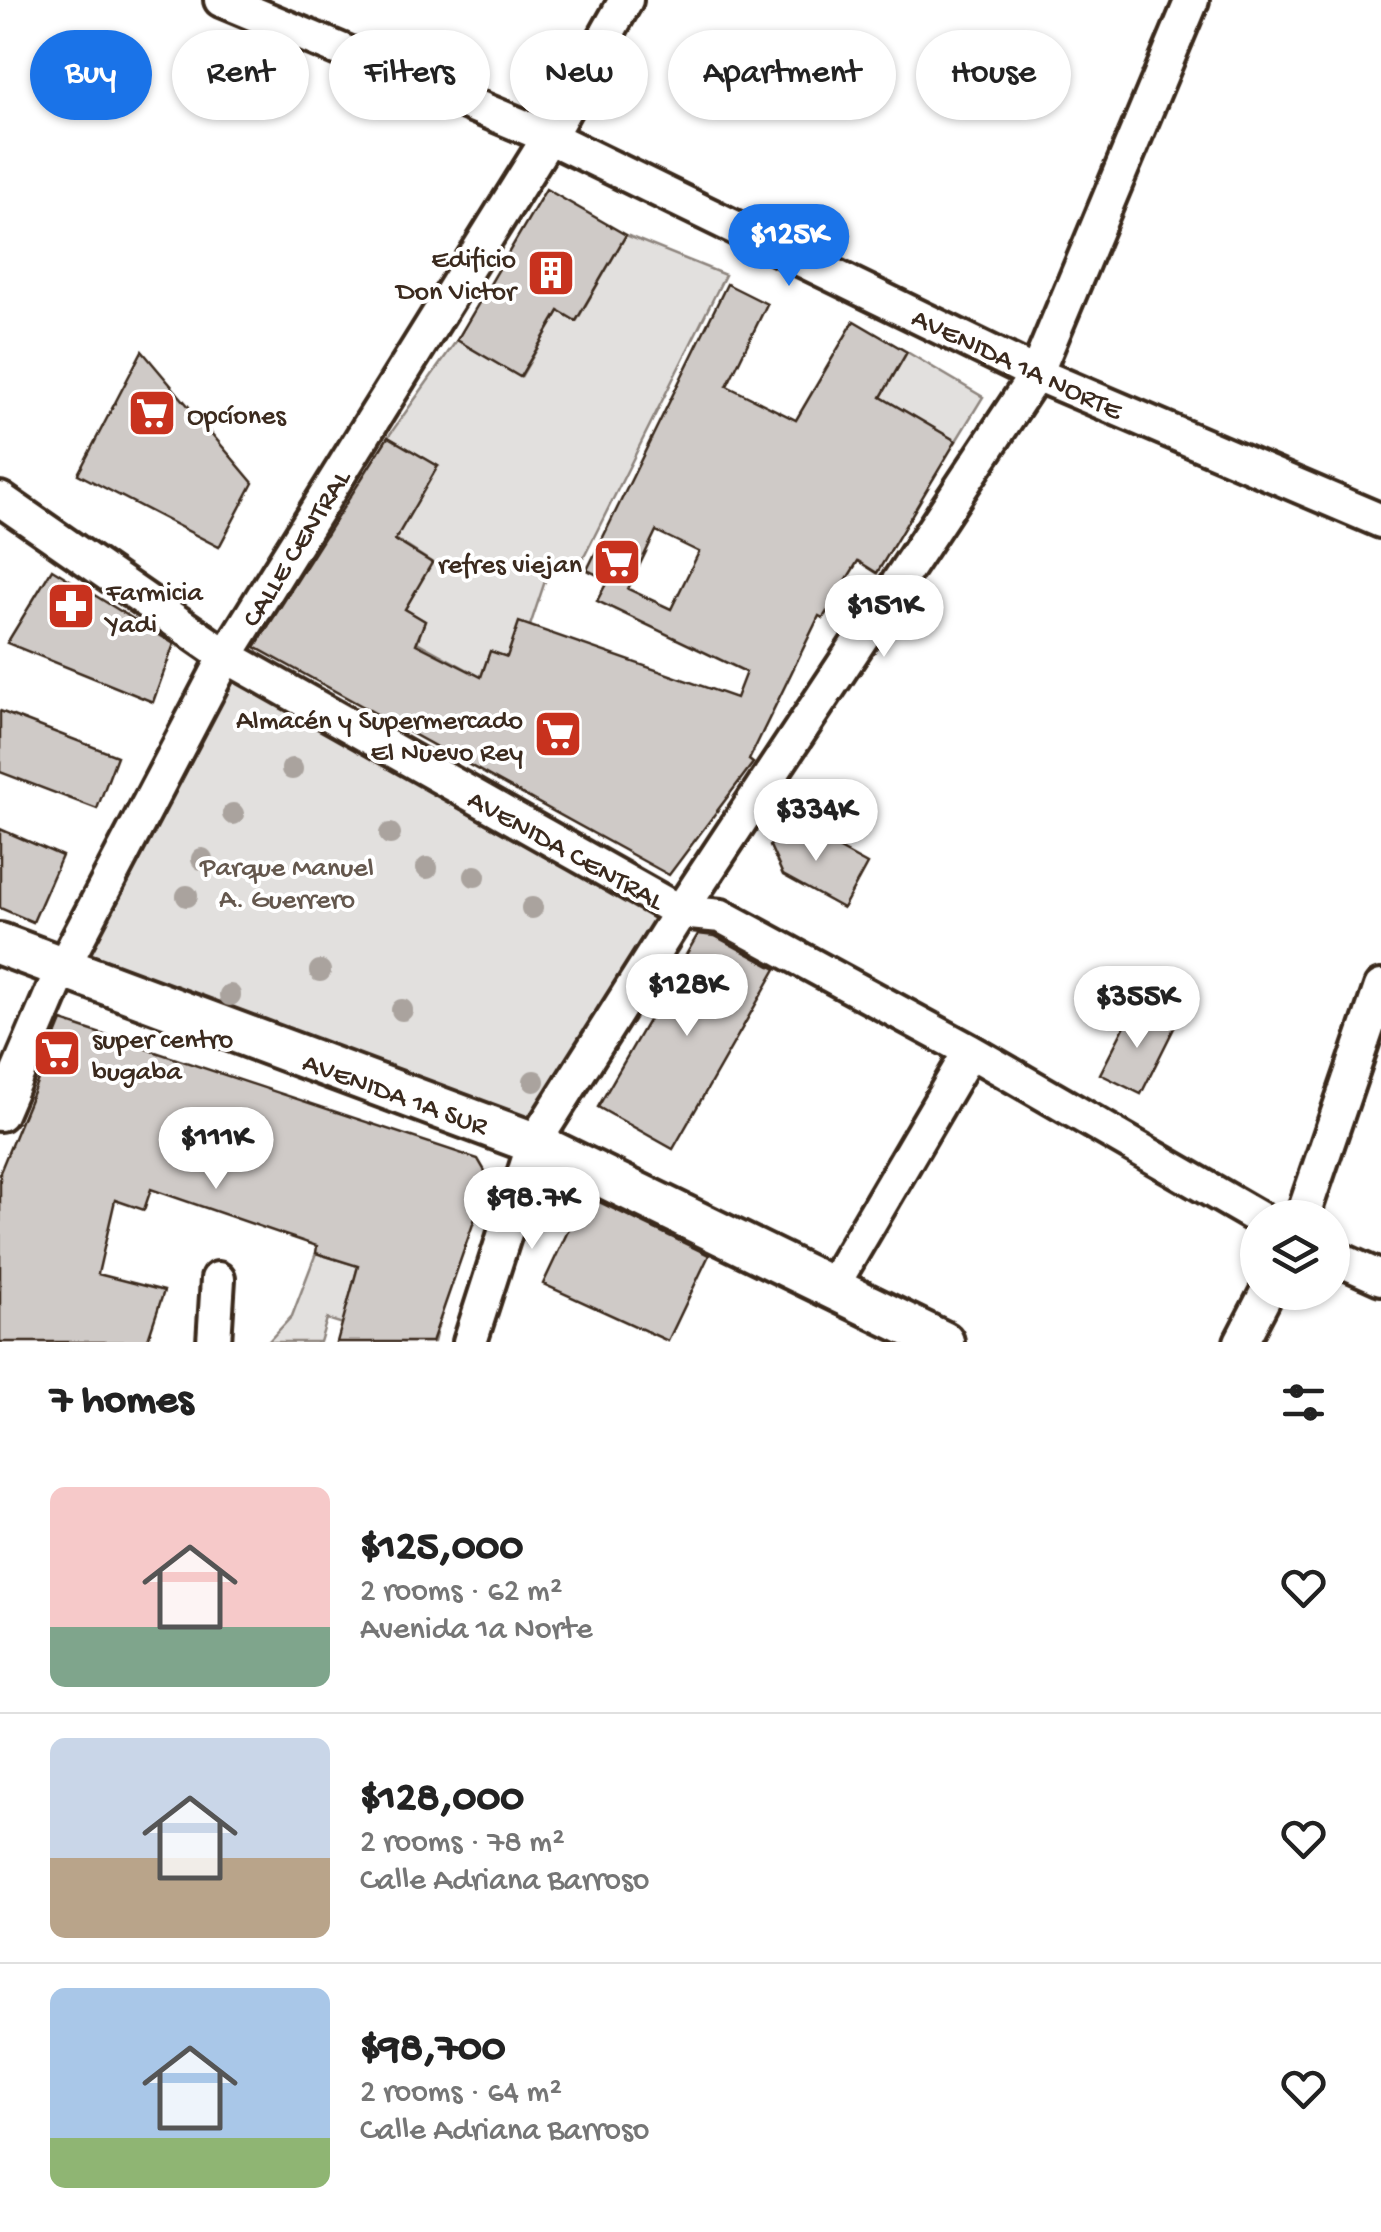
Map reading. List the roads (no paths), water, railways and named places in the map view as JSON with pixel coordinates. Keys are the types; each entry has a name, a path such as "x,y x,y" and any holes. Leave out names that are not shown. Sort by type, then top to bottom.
{"main road":[{"name":"AVENIDA 1A SUR","path":"0,944 534,1142 943,1342"}],"street":[{"name":"AVENIDA 1A NORTE","path":"221,0 549,138 1036,374 1381,521"},
{"name":"CALLE CENTRAL","path":"0,1114 62,969 226,656 549,138 626,0"},
{"path":"470,1342 534,1142 680,912 1036,374 1192,0"},
{"name":"AVENIDA CENTRAL","path":"0,499 226,656 680,912 721,916 970,1051 1240,1207"},
{"path":"1308,1200 1381,988"},
{"path":"833,1285 970,1051"},
{"path":"1350,1264 1381,1278"},
{"path":"214,1342 218,1279"},
{"path":"1240,1342 1257,1310"}],"place":[{"name":"Edificio Don Victor","path":"551,273"},
{"name":"Opcíones","path":"152,413"},
{"name":"refres viejan","path":"617,562"},
{"name":"Farmicia Yadi","path":"71,606"},
{"name":"Almacén y Supermercado El Nuevo Rey","path":"558,734"},
{"name":"super centro bugaba","path":"57,1053"}],"park label":[{"name":"Parque Manuel A. Guerrero","path":"287,881"}]}
